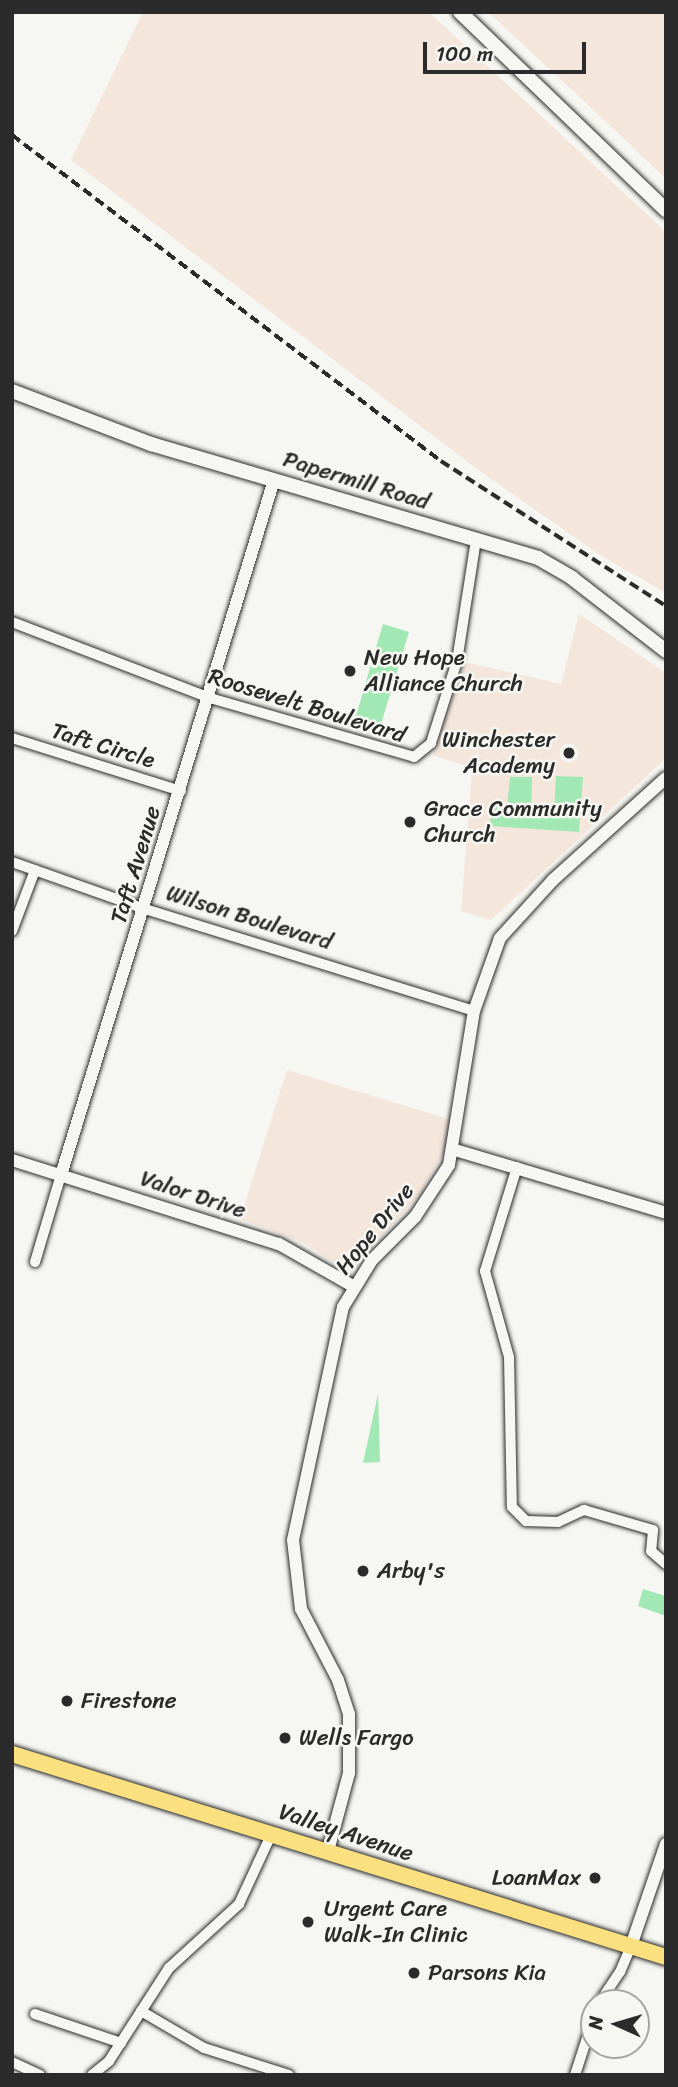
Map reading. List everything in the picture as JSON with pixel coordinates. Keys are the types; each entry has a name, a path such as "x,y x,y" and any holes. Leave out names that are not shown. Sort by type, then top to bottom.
{"main road":[{"path":"460,12 666,210"},
{"name":"Papermill Road","path":"12,391 110,430 476,540 555,567 666,651"},
{"name":"Valley Avenue","path":"12,1754 666,1957"}],"street":[{"name":"Taft Avenue","path":"34,1262 210,698 274,480"},
{"name":"Roosevelt Boulevard","path":"12,622 210,698 404,757 425,752 460,647 476,540"},
{"name":"Taft Circle","path":"12,738 181,791"},
{"name":"Hope Drive","path":"328,1851 349,1773 349,1714 338,1680 301,1609 293,1540 339,1321 353,1286 415,1217 455,1150 474,1011 500,938 519,916 666,778"},
{"name":"Wilson Boulevard","path":"12,862 145,909 474,1011"},
{"path":"12,931 35,870"},
{"path":"455,1150 666,1213"},
{"name":"Valor Drive","path":"12,1160 279,1244 353,1286"},
{"path":"517,1167 485,1271 509,1357 512,1507 526,1521 558,1522 584,1510 653,1530 651,1551 666,1564"},
{"path":"92,2075 109,2062 169,1968 239,1904 272,1833"},
{"path":"608,1989 620,1972 631,1946 666,1844"},
{"path":"141,2011 204,2048 289,2075"},
{"path":"35,2014 121,2043"},
{"path":"12,2062 40,2075"}],"shaded area":[{"path":"143,12 429,12 666,232 666,593 603,557 477,469 71,160"},
{"path":"488,12 666,12 666,179 586,103"},
{"path":"579,614 666,673 666,758 491,920 461,911 472,768 433,755 465,662 561,684"},
{"path":"287,1070 452,1120 445,1150 421,1193 352,1270 343,1269 304,1243 240,1219"}],"green space":[{"path":"383,624 409,632 378,734 353,726"},
{"path":"556,776 583,777 579,832 490,826 491,807 507,807 510,777 532,777 531,810 554,812"},
{"path":"378,1394 380,1462 363,1463"},
{"path":"643,1589 666,1596 666,1616 638,1606"}],"railway":[{"path":"12,135 441,461 666,606"}],"place":[{"name":"New Hope Alliance Church","path":"350,671"},
{"name":"Winchester Academy","path":"569,753"},
{"name":"Grace Community Church","path":"410,822"},
{"name":"Arby's","path":"363,1571"},
{"name":"Firestone","path":"67,1701"},
{"name":"Wells Fargo","path":"285,1738"},
{"name":"LoanMax","path":"595,1878"},
{"name":"Urgent Care Walk-In Clinic","path":"308,1922"},
{"name":"Parsons Kia","path":"414,1973"}]}
